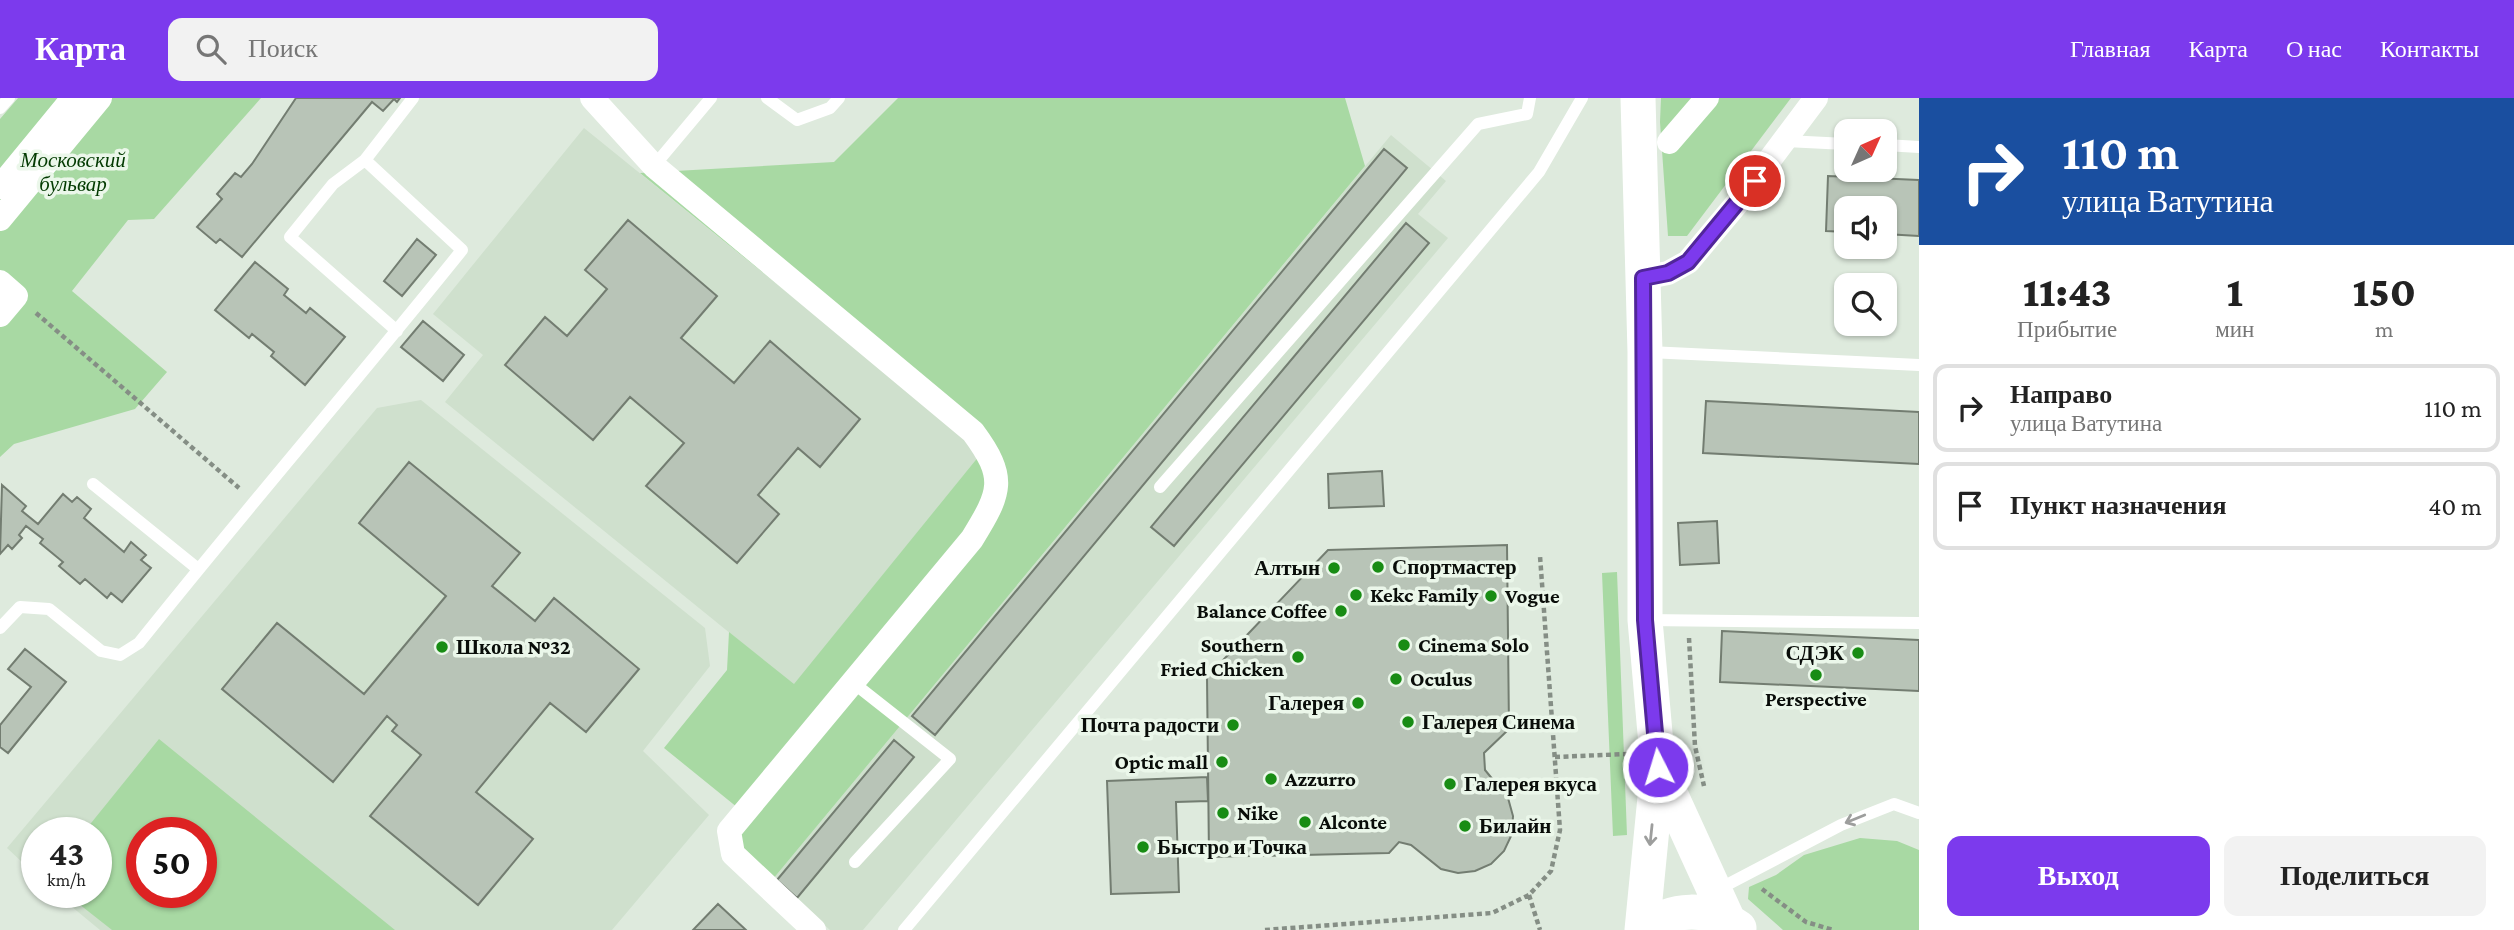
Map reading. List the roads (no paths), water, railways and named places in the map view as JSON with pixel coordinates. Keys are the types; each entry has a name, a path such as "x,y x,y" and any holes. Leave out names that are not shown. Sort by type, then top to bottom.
{"main road":[{"path":"1638,98 1645,352 1645,620 1651,925 1699,911 1728,914"},
{"path":"1648,760 1728,914"}],"street":[{"path":"0,219 73,98"},
{"path":"0,187 100,98"},
{"path":"592,98 654,166 973,432 991,456 999,477 995,502 972,539 851,681 729,831 733,854 814,930"},
{"path":"1669,142 1707,98"},
{"path":"1643,278 1668,273 1688,262 1786,141 1816,98"},
{"path":"0,315 8,289"}],"lane":[{"path":"0,108 9,98"},
{"path":"397,331 290,237 333,184 365,160 413,98"},
{"path":"654,166 711,98"},
{"path":"768,98 797,120 830,108 839,98"},
{"path":"1160,487 1478,124 1527,114 1530,98"},
{"path":"904,930 1539,172 1582,98"},
{"path":"1786,141 1834,143"},
{"path":"1897,146 1919,147"},
{"path":"0,628 20,607 50,609 101,651 120,655 139,643 253,500 462,250 365,160"},
{"path":"1645,352 1919,365"},
{"path":"93,484 198,569"},
{"path":"1645,620 1919,623"},
{"path":"851,681 950,759 855,862"},
{"path":"1728,914 1750,873 1841,825 1894,804 1919,813"}],"place":[{"name":"Спортмастер","path":"1378,567"},
{"name":"Алтын","path":"1334,568"},
{"name":"Kekc Family","path":"1356,595"},
{"name":"Vogue","path":"1491,596"},
{"name":"Balance Coffee","path":"1341,611"},
{"name":"Cinema Solo","path":"1404,645"},
{"name":"Школа №32","path":"442,647"},
{"name":"СДЭК","path":"1858,653"},
{"name":"Southern Fried Chicken","path":"1298,657"},
{"name":"Perspective","path":"1816,675"},
{"name":"Oculus","path":"1396,679"},
{"name":"Галерея","path":"1358,703"},
{"name":"Галерея Синема","path":"1408,722"},
{"name":"Почта радости","path":"1233,725"},
{"name":"Optic mall","path":"1222,762"},
{"name":"Azzurro","path":"1271,779"},
{"name":"Галерея вкуса","path":"1450,784"},
{"name":"Nike","path":"1223,813"},
{"name":"Alconte","path":"1305,822"},
{"name":"Билайн","path":"1465,826"},
{"name":"Быстро и Точка","path":"1143,847"}],"park label":[{"name":"Московский бульвар","path":"73,172"}]}
